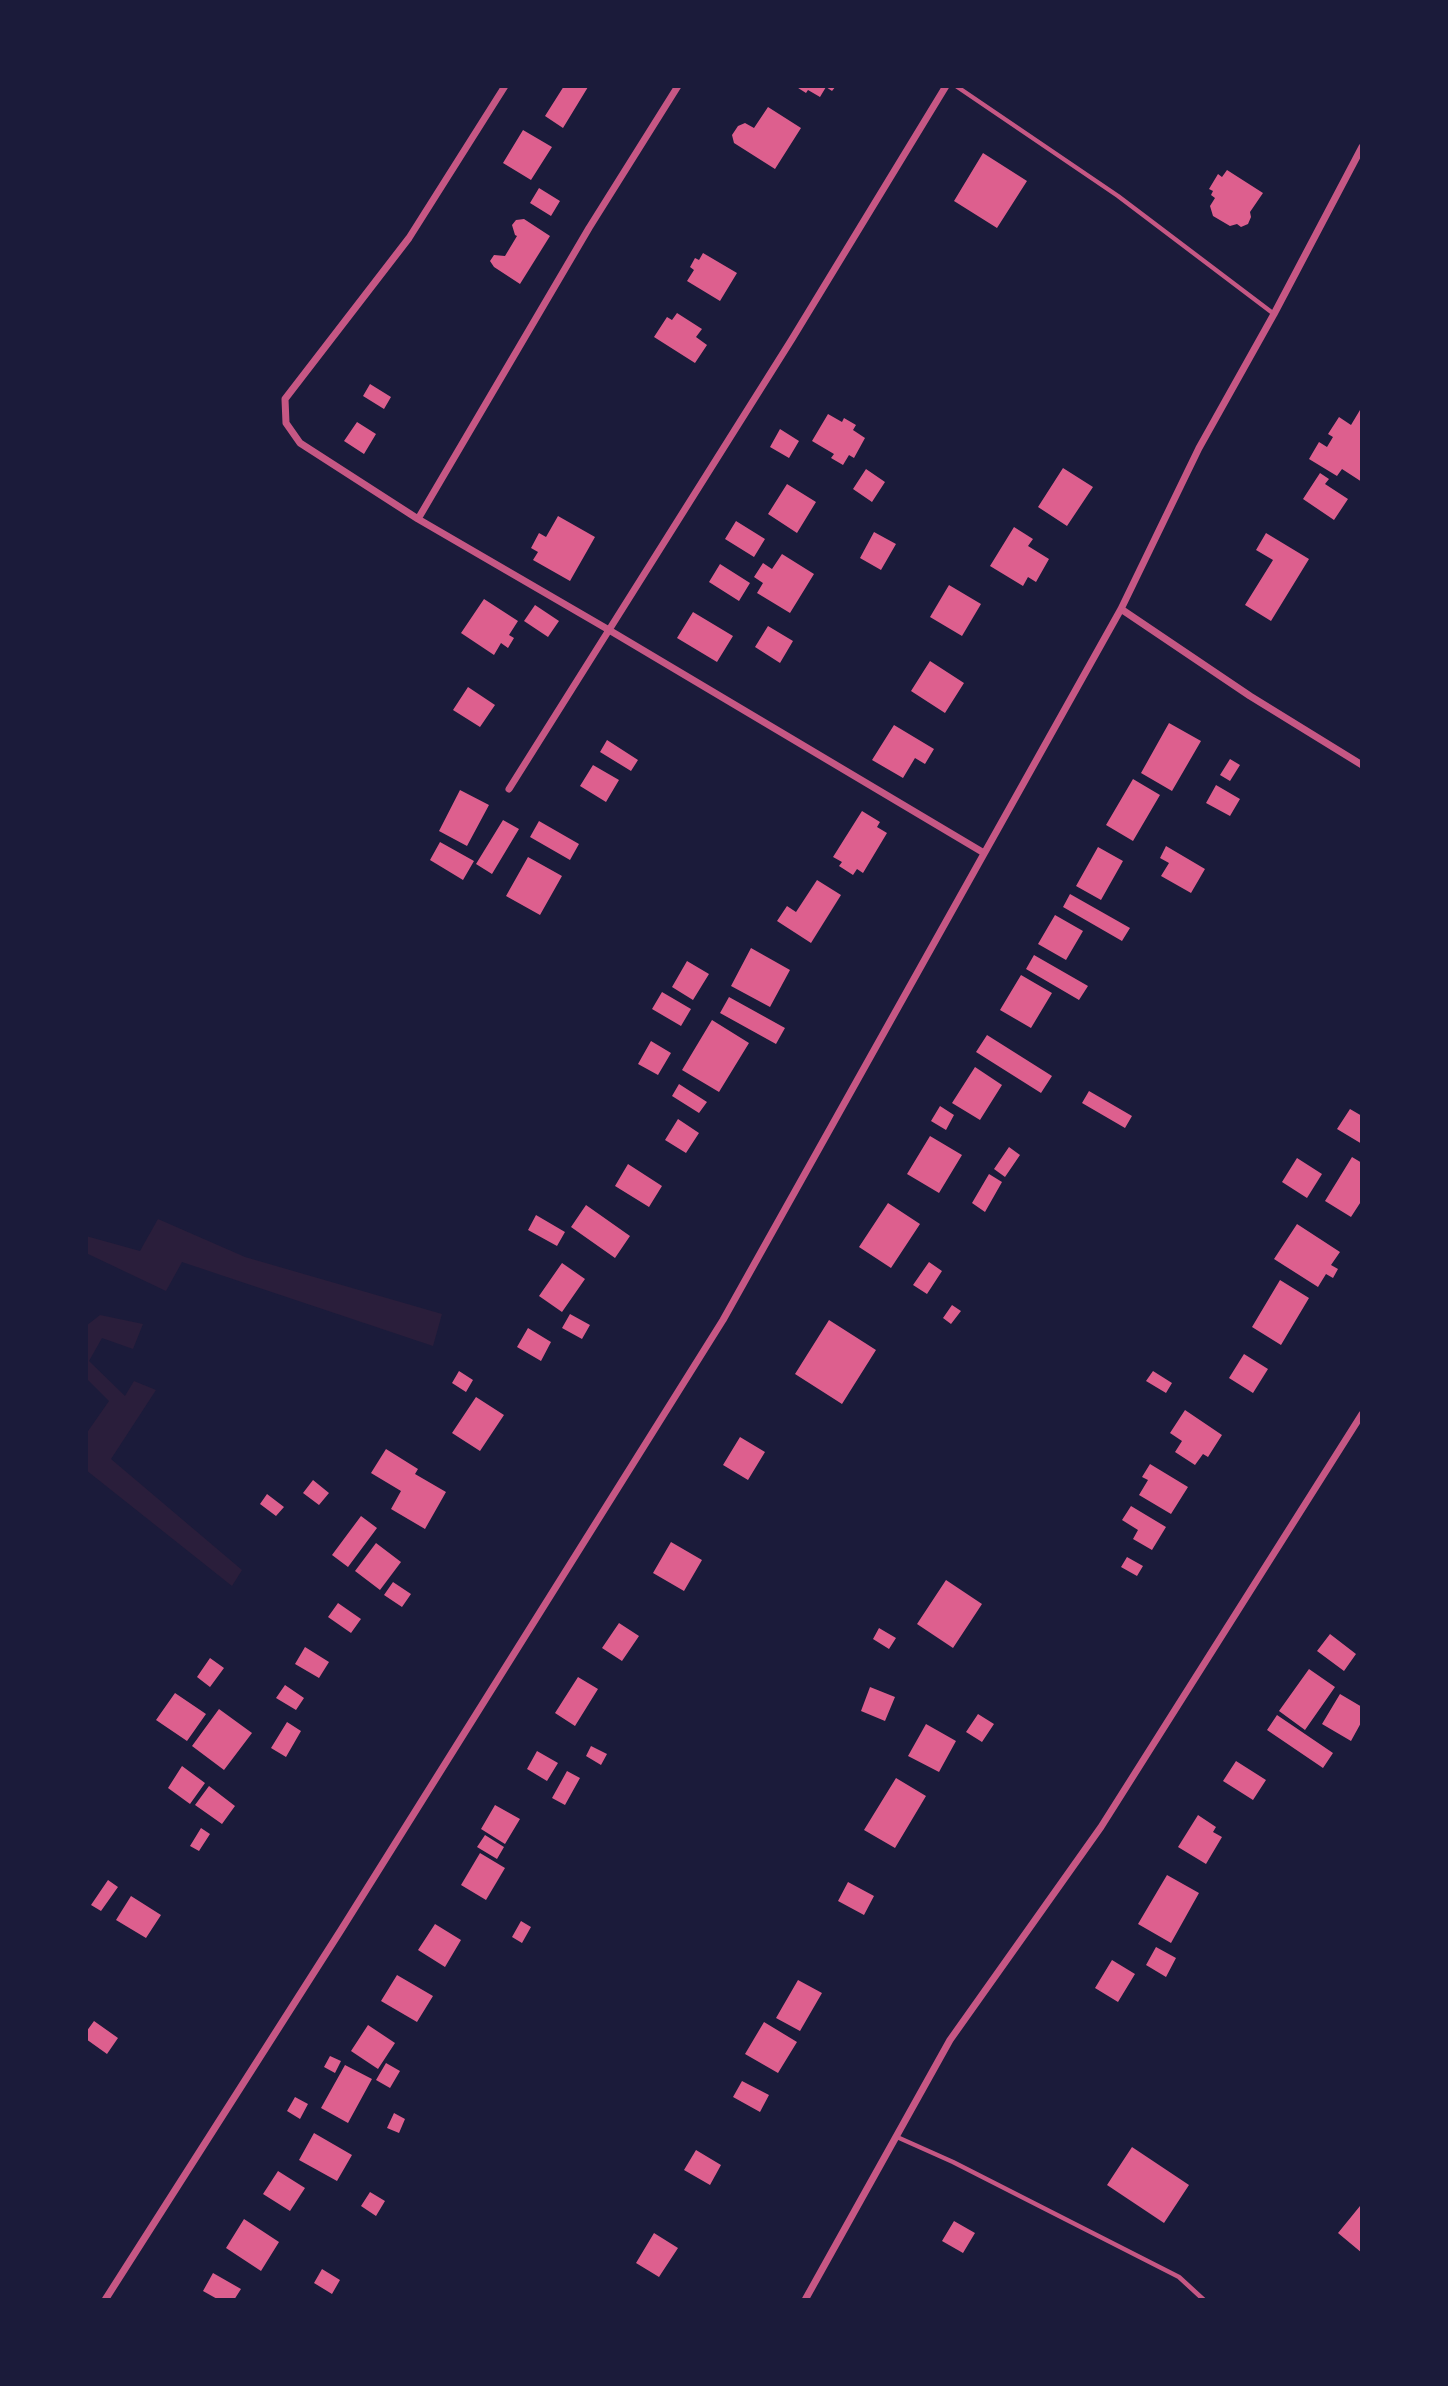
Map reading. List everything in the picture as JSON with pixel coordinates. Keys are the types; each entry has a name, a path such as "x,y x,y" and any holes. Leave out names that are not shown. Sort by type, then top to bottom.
{"street":[{"path":"505,86 409,237 285,400 286,423 300,443 418,519 984,853"},
{"path":"418,519 589,228 678,86"},
{"path":"509,789 792,339 946,86"},
{"path":"105,2300 334,1941 723,1320 1121,609 1199,448 1274,314 1362,147"},
{"path":"1121,609 1250,696 1362,765"},
{"path":"805,2300 950,2040 1101,1827 1362,1414"}],"lane":[{"path":"956,86 1118,196 1274,314"},
{"path":"896,2137 953,2162 1179,2277 1204,2300"}],"shaded area":[{"path":"158,1219 245,1257 442,1314 433,1346 182,1262 166,1291 86,1253 86,1236 140,1251"},
{"path":"100,1315 143,1324 133,1349 102,1338 89,1361 125,1396 134,1381 156,1390 111,1459 242,1570 232,1586 86,1470 86,1434 109,1401 86,1378 86,1326"}],"building":[{"path":"564,86 588,87 563,128 545,116"},
{"path":"795,86 836,86 832,91 826,87 820,97"},
{"path":"768,107 801,128 775,169 734,143 732,135 738,126 745,123 754,128"},
{"path":"523,130 552,147 531,180 503,163"},
{"path":"983,153 1027,181 997,228 954,201"},
{"path":"1227,170 1263,193 1250,212 1248,224 1241,227 1237,224 1230,226 1213,216 1210,206 1215,198 1211,195 1213,191 1209,189 1218,174 1222,177"},
{"path":"539,188 560,201 551,216 530,203"},
{"path":"524,219 550,236 520,284 494,267 490,261 494,255 505,256 517,236 512,225 516,220"},
{"path":"703,253 737,273 720,301 687,281 694,270 690,267 695,258 699,260"},
{"path":"677,313 702,329 696,337 707,345 695,363 654,337 667,317 672,320"},
{"path":"370,384 391,397 384,409 363,396"},
{"path":"1360,410 1362,482 1342,469 1337,476 1309,459 1319,442 1327,447 1333,437 1328,434 1339,417 1351,425"},
{"path":"828,414 842,422 844,418 856,425 853,430 865,438 854,458 849,455 843,465 831,458 834,454 812,441"},
{"path":"357,422 376,434 364,454 344,441"},
{"path":"780,429 799,441 789,458 770,447"},
{"path":"1063,468 1093,487 1067,526 1038,507"},
{"path":"866,469 885,482 872,502 853,489"},
{"path":"1320,473 1329,479 1325,484 1348,499 1334,520 1303,499"},
{"path":"787,484 816,502 797,533 768,514"},
{"path":"558,516 595,537 570,581 533,560 538,552 531,548 539,533 546,537"},
{"path":"736,521 765,539 754,557 725,539"},
{"path":"1014,527 1033,539 1028,546 1049,559 1036,582 1028,577 1023,586 990,566"},
{"path":"874,532 896,544 881,570 860,558"},
{"path":"1266,533 1309,559 1271,621 1245,605 1273,560 1256,550"},
{"path":"782,554 814,574 790,613 757,593 763,583 754,577 763,563 772,569"},
{"path":"720,564 750,583 739,601 709,582"},
{"path":"949,585 981,604 962,636 930,617"},
{"path":"484,599 518,621 509,635 514,638 508,648 501,643 494,655 461,633"},
{"path":"535,605 559,621 548,637 524,621"},
{"path":"693,612 733,636 717,662 677,638"},
{"path":"768,626 793,641 780,663 755,647"},
{"path":"930,661 964,683 945,713 911,691"},
{"path":"468,687 495,705 480,727 453,710"},
{"path":"1169,723 1201,741 1172,791 1141,773"},
{"path":"894,725 934,749 925,764 915,758 903,778 872,760"},
{"path":"607,740 638,760 631,771 600,752"},
{"path":"1230,759 1240,765 1230,781 1220,775"},
{"path":"593,765 619,780 606,802 580,786"},
{"path":"1133,779 1160,795 1133,841 1106,825"},
{"path":"1216,785 1240,799 1230,816 1206,803"},
{"path":"460,790 489,805 467,846 439,831"},
{"path":"862,811 880,822 877,827 887,833 863,873 857,869 853,875 839,866 842,862 833,857"},
{"path":"503,820 519,829 492,874 476,864"},
{"path":"539,821 579,844 570,860 530,837"},
{"path":"440,842 474,861 463,880 430,860"},
{"path":"1166,846 1205,869 1191,893 1161,876 1169,863 1160,858"},
{"path":"1098,847 1123,861 1101,900 1076,886"},
{"path":"528,857 562,876 540,915 506,896"},
{"path":"817,880 841,895 811,943 777,921 787,906 796,912"},
{"path":"1070,894 1130,928 1122,941 1063,907"},
{"path":"1055,915 1083,931 1066,960 1038,944"},
{"path":"751,948 790,970 770,1007 731,986"},
{"path":"1034,955 1088,986 1079,1000 1026,969"},
{"path":"687,961 709,974 693,1000 672,987"},
{"path":"1021,975 1052,993 1031,1028 1000,1010"},
{"path":"662,992 691,1009 681,1026 652,1009"},
{"path":"729,997 785,1028 776,1044 720,1013"},
{"path":"712,1020 749,1043 719,1092 682,1070"},
{"path":"987,1035 1052,1076 1041,1093 976,1052"},
{"path":"651,1041 671,1053 658,1075 638,1064"},
{"path":"975,1067 1002,1085 980,1120 952,1103"},
{"path":"679,1084 707,1102 699,1113 672,1096"},
{"path":"1089,1091 1132,1116 1125,1128 1082,1103"},
{"path":"940,1106 954,1115 946,1130 931,1121"},
{"path":"1350,1109 1362,1116 1362,1144 1337,1129"},
{"path":"678,1119 699,1133 686,1153 665,1140"},
{"path":"930,1136 962,1155 939,1193 907,1174"},
{"path":"1009,1147 1020,1155 1005,1177 994,1169"},
{"path":"1352,1157 1362,1163 1362,1200 1351,1217 1325,1201"},
{"path":"1297,1158 1322,1174 1307,1198 1282,1182"},
{"path":"628,1164 662,1186 649,1207 615,1186"},
{"path":"989,1174 1002,1182 985,1212 972,1203"},
{"path":"888,1203 920,1224 891,1268 859,1247"},
{"path":"586,1205 630,1236 615,1258 571,1227"},
{"path":"536,1215 565,1232 557,1246 528,1230"},
{"path":"1297,1224 1340,1252 1331,1265 1338,1269 1333,1278 1326,1274 1318,1287 1274,1259"},
{"path":"929,1262 942,1271 927,1294 913,1285"},
{"path":"562,1263 585,1279 562,1312 539,1296"},
{"path":"1280,1280 1309,1298 1281,1345 1252,1327"},
{"path":"952,1305 961,1311 951,1324 943,1318"},
{"path":"570,1314 590,1325 582,1339 562,1328"},
{"path":"829,1320 876,1350 842,1404 795,1374"},
{"path":"528,1328 551,1342 541,1361 517,1347"},
{"path":"1244,1354 1268,1369 1253,1393 1229,1378"},
{"path":"459,1371 473,1380 466,1392 452,1383"},
{"path":"1153,1371 1172,1383 1166,1393 1146,1381"},
{"path":"476,1397 504,1415 480,1451 452,1433"},
{"path":"1185,1410 1222,1435 1208,1457 1203,1454 1195,1465 1175,1452 1182,1441 1170,1433"},
{"path":"740,1437 765,1452 748,1480 723,1465"},
{"path":"386,1449 418,1469 415,1474 446,1492 425,1529 391,1509 401,1491 371,1473"},
{"path":"1150,1464 1188,1487 1171,1514 1139,1495 1148,1480 1142,1477"},
{"path":"313,1480 329,1493 319,1505 303,1493"},
{"path":"267,1494 284,1507 276,1516 260,1504"},
{"path":"1131,1506 1166,1527 1152,1550 1133,1539 1138,1530 1122,1520"},
{"path":"361,1516 377,1528 348,1567 332,1555"},
{"path":"671,1542 702,1560 684,1591 653,1573"},
{"path":"376,1543 401,1562 380,1590 355,1571"},
{"path":"1127,1557 1143,1566 1137,1576 1121,1567"},
{"path":"946,1580 982,1604 953,1648 917,1624"},
{"path":"393,1582 411,1594 402,1607 384,1595"},
{"path":"338,1603 361,1619 351,1633 328,1617"},
{"path":"619,1623 639,1636 622,1661 602,1648"},
{"path":"879,1628 896,1638 889,1649 873,1639"},
{"path":"1330,1634 1356,1654 1344,1671 1317,1651"},
{"path":"305,1647 329,1662 319,1678 295,1664"},
{"path":"210,1658 224,1668 210,1687 197,1677"},
{"path":"1309,1669 1335,1687 1305,1730 1279,1711"},
{"path":"578,1677 598,1689 575,1726 555,1713"},
{"path":"285,1685 304,1698 296,1710 276,1698"},
{"path":"870,1687 895,1697 885,1721 861,1711"},
{"path":"175,1693 206,1714 187,1741 156,1720"},
{"path":"1340,1694 1362,1707 1362,1721 1351,1741 1322,1724"},
{"path":"219,1709 252,1733 224,1770 192,1746"},
{"path":"978,1714 994,1724 982,1742 966,1732"},
{"path":"1277,1715 1333,1753 1323,1768 1267,1730"},
{"path":"287,1722 301,1731 286,1757 271,1748"},
{"path":"926,1724 956,1741 939,1772 908,1756"},
{"path":"591,1746 607,1754 601,1765 586,1756"},
{"path":"537,1751 558,1763 547,1781 527,1769"},
{"path":"1236,1761 1266,1780 1253,1800 1223,1781"},
{"path":"182,1766 205,1783 190,1804 168,1788"},
{"path":"567,1771 580,1778 565,1805 552,1798"},
{"path":"896,1778 926,1796 895,1848 864,1830"},
{"path":"209,1786 235,1806 222,1824 195,1805"},
{"path":"495,1805 520,1819 505,1844 481,1829"},
{"path":"1198,1815 1216,1827 1213,1832 1222,1837 1206,1864 1178,1847"},
{"path":"201,1828 210,1834 199,1851 190,1846"},
{"path":"485,1835 504,1847 497,1859 477,1847"},
{"path":"480,1853 505,1868 486,1900 461,1885"},
{"path":"1167,1875 1199,1893 1171,1943 1138,1924"},
{"path":"108,1880 118,1887 101,1911 91,1905"},
{"path":"848,1882 874,1896 864,1915 838,1901"},
{"path":"131,1896 161,1915 146,1938 116,1920"},
{"path":"521,1921 531,1927 522,1943 512,1937"},
{"path":"435,1924 461,1940 445,1967 418,1950"},
{"path":"1156,1947 1176,1958 1166,1977 1146,1965"},
{"path":"1112,1960 1135,1974 1118,2002 1095,1988"},
{"path":"397,1975 433,1996 417,2022 381,2001"},
{"path":"798,1980 822,1993 800,2031 776,2018"},
{"path":"94,2021 118,2038 107,2054 86,2039 86,2032"},
{"path":"764,2022 797,2042 778,2073 745,2054"},
{"path":"368,2025 395,2043 378,2069 351,2051"},
{"path":"330,2056 341,2061 335,2073 324,2067"},
{"path":"386,2063 400,2071 390,2088 376,2080"},
{"path":"345,2065 372,2079 348,2123 321,2108"},
{"path":"742,2081 769,2095 760,2112 733,2097"},
{"path":"295,2097 308,2104 300,2119 287,2111"},
{"path":"394,2113 405,2119 399,2133 387,2128"},
{"path":"314,2133 352,2155 337,2181 299,2160"},
{"path":"1132,2147 1189,2185 1164,2223 1107,2185"},
{"path":"696,2150 721,2165 710,2185 684,2170"},
{"path":"278,2171 305,2188 290,2211 263,2194"},
{"path":"370,2192 385,2201 376,2216 361,2206"},
{"path":"1360,2206 1362,2208 1362,2253 1338,2233"},
{"path":"244,2219 279,2242 261,2271 226,2248"},
{"path":"954,2221 975,2233 963,2253 942,2241"},
{"path":"654,2233 678,2248 659,2277 636,2263"},
{"path":"322,2269 340,2280 332,2294 314,2283"},
{"path":"213,2273 241,2289 234,2300 219,2300 203,2291"}]}
